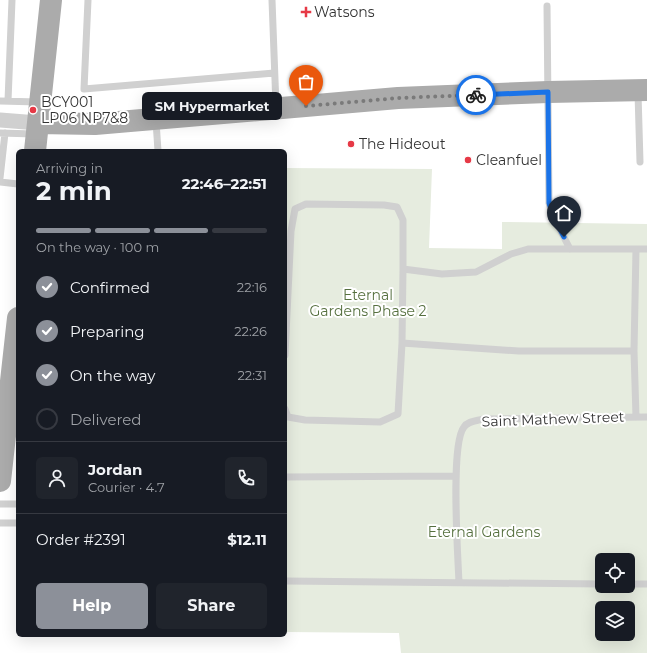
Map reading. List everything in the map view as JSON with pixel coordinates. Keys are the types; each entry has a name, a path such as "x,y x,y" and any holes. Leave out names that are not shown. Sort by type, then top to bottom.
{"main road":[{"path":"51,0 37,128 398,98 642,90"},
{"path":"0,481 16,351"}],"street":[{"path":"2,129 37,128"}],"lane":[{"path":"8,102 12,0"},
{"path":"88,0 84,89 274,73"},
{"path":"272,0 276,108"},
{"path":"547,6 549,203 553,216 570,248"},
{"path":"640,162 642,90"},
{"path":"0,101 8,102 37,128"},
{"path":"156,119 158,149"},
{"path":"0,178 2,129"},
{"path":"0,182 16,184"},
{"path":"287,314 291,231 294,210 306,204 384,205 397,207 403,220 402,343 398,414 380,422 305,420 288,417 287,414"},
{"path":"403,269 442,274 476,272 510,254 528,248 647,248"},
{"path":"636,249 634,352 636,417"},
{"path":"402,343 519,351 634,352"},
{"name":"Saint Mathew Street","path":"459,583 455,476 460,433 468,423 483,419 647,416"},
{"path":"287,477 455,476"},
{"path":"0,504 16,504"},
{"path":"0,523 16,523"},
{"path":"287,581 595,584"},
{"path":"635,584 647,584"}],"green space":[{"path":"287,168 432,169 429,248 502,249 502,222 647,224 647,653 401,653 399,633 287,632"}],"way so far":[{"path":"306,106 398,98 476,95"}],"place":[{"name":"Watsons","path":"306,12"},
{"name":"SM Hypermarket","path":"306,106"},
{"name":"BCY001 LP06 NP7&8","path":"33,110"},
{"name":"The Hideout","path":"351,144"},
{"name":"Cleanfuel","path":"468,160"}],"route":[{"path":"476,95 548,92 549,203 553,216 564,237"}],"park label":[{"name":"Eternal Gardens Phase 2","path":"368,304"},
{"name":"Eternal Gardens","path":"484,532"}]}
